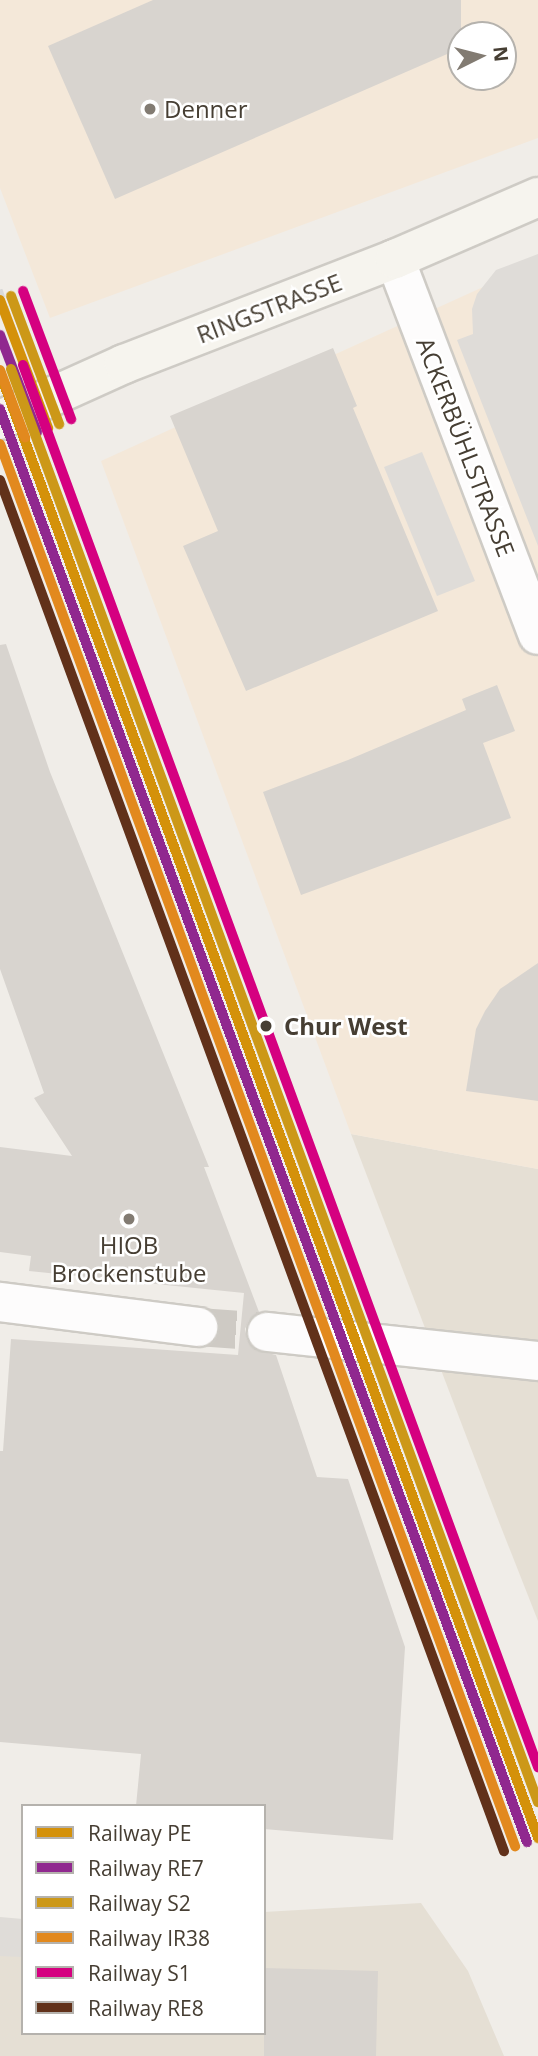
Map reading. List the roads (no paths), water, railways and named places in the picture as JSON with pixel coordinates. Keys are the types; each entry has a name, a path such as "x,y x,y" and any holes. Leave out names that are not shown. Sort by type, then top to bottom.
{"main road":[{"name":"RINGSTRASSE","path":"0,420 124,364 395,259 538,197"}],"street":[{"name":"ACKERBÜHLSTRASSE","path":"395,259 538,635"},
{"path":"0,1302 198,1327"},
{"path":"267,1332 538,1361"}],"tunnel":[{"path":"198,1327 267,1332"}],"railway":[{"path":"0,289 28,373"}],"rail line":[{"name":"S1","path":"23,291 71,419"},
{"name":"S2","path":"11,296 59,424"},
{"name":"PE","path":"0,300 48,428"},
{"name":"RE7","path":"0,335 37,432"},
{"name":"S1","path":"23,365 538,1767"},
{"name":"S2","path":"11,369 538,1802"},
{"name":"IR38","path":"0,370 25,437"},
{"name":"PE","path":"0,373 538,1838"},
{"name":"RE7","path":"0,409 527,1842"},
{"name":"IR38","path":"0,444 515,1846"},
{"name":"RE8","path":"0,480 504,1851"}],"place":[{"name":"Denner","path":"150,109"},
{"name":"Chur West","path":"266,1026"},
{"name":"HIOB Brockenstube","path":"129,1219"}]}
